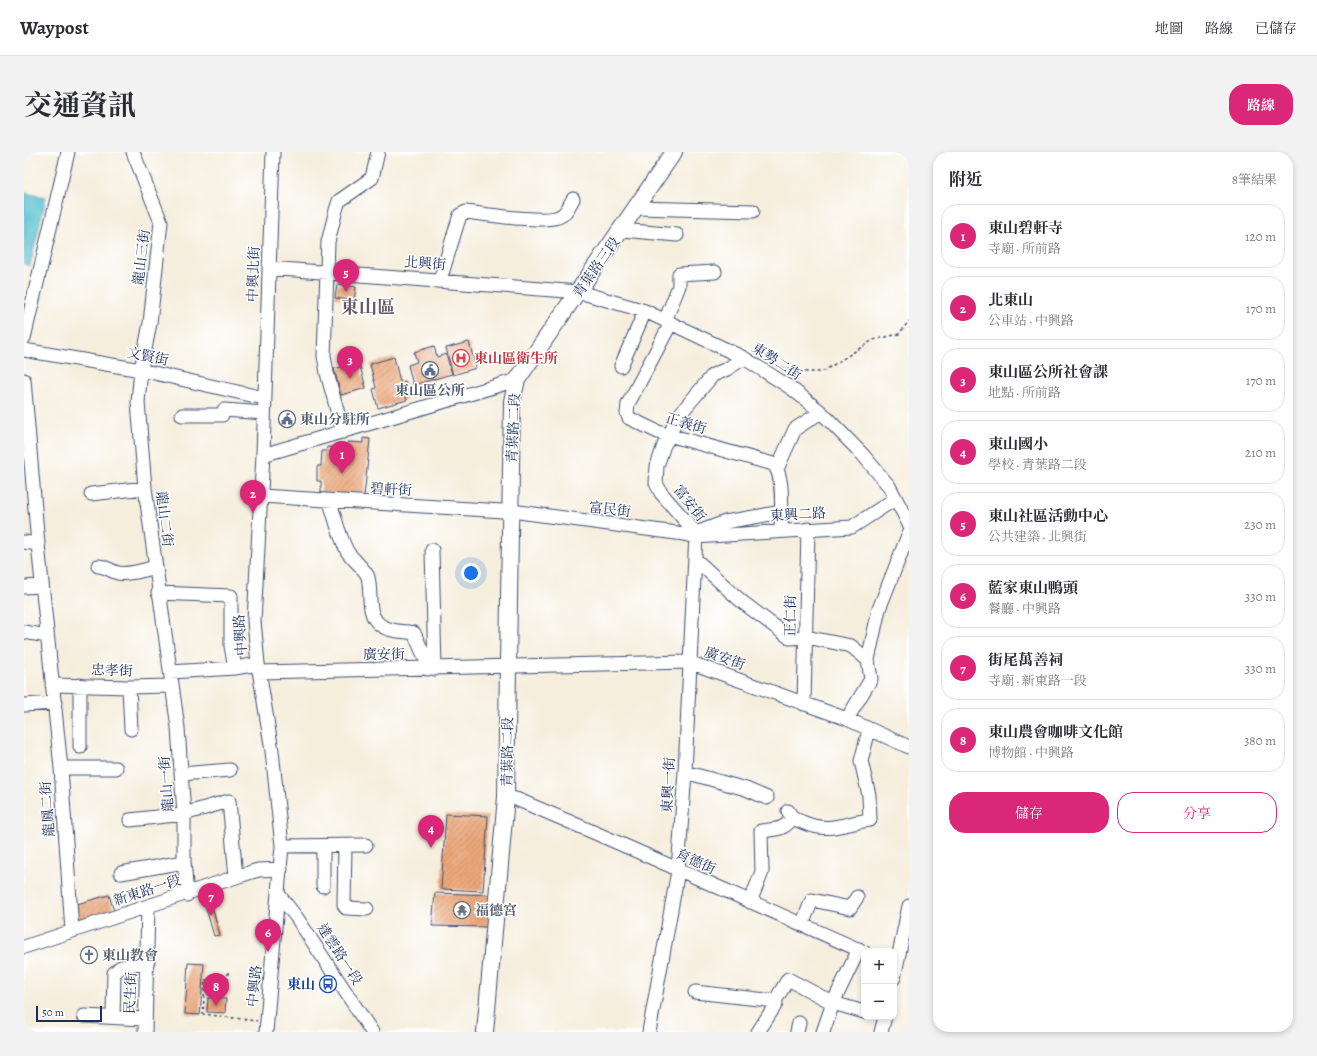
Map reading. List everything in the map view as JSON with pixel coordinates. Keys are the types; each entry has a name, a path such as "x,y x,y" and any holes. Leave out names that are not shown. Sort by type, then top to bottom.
{"main road":[{"name":"青葉路三段","path":"517,380 622,230 674,152"},
{"name":"青葉路二段","path":"495,1032 511,798 515,512 512,401 517,380"},
{"name":"青葉路二段","path":"484,1032 511,798"}],"street":[{"path":"24,338 68,152"},
{"name":"龍山三街","path":"133,152 161,222 150,323 141,370"},
{"name":"中興北街","path":"264,398 273,152"},
{"path":"343,432 327,373 324,356 328,242 339,202 372,178 378,152"},
{"path":"440,280 460,216 466,212 511,218 554,218 562,215 573,199"},
{"path":"636,208 753,211"},
{"path":"622,230 677,235"},
{"name":"北興街","path":"269,268 440,280 579,292"},
{"name":"正義街","path":"715,272 679,274 679,286 668,322 628,404 627,413 629,418 658,432 671,434 772,464 777,469"},
{"name":"東勢二街","path":"579,292 645,311 744,358 791,388 821,412 864,455 889,486 909,524"},
{"path":"621,366 645,311"},
{"name":"文賢街","path":"24,350 141,370 264,398"},
{"name":"富安街","path":"696,535 661,493 656,483 657,466 664,445 671,434 675,420 713,375 727,369 744,358"},
{"name":"龍山二街","path":"141,370 138,402 145,488 158,593 170,672"},
{"name":"龍鳳二街","path":"24,380 42,586 55,703 72,931"},
{"path":"263,455 517,380"},
{"name":"中興路","path":"264,398 263,455 254,590 254,621 259,668 272,751 282,846 279,895 266,1027"},
{"path":"182,415 222,415 224,410 264,413"},
{"path":"781,531 782,512 780,480 777,469 795,429 821,412"},
{"path":"91,494 145,488"},
{"name":"碧軒街","path":"261,496 330,502 515,512"},
{"name":"東興二路","path":"696,535 852,527 895,499"},
{"path":"330,502 348,552 368,576 375,619 380,625 389,629 414,633 431,669"},
{"name":"富民街","path":"515,512 696,535"},
{"path":"696,535 725,522 782,512"},
{"name":"正仁街","path":"804,704 808,529"},
{"path":"847,719 871,679 868,660 879,609 909,533"},
{"name":"東興一街","path":"649,1032 678,871 685,772 696,535"},
{"path":"24,542 38,544"},
{"path":"431,669 432,550"},
{"path":"695,559 741,601 790,638 806,637 851,646 868,660"},
{"path":"98,566 105,566 118,573 134,573 155,567"},
{"path":"24,587 42,586"},
{"path":"158,593 231,596 230,646 235,668"},
{"path":"24,632 47,636"},
{"name":"廣安街","path":"259,668 431,669 689,662 847,719 909,747"},
{"path":"170,672 259,668"},
{"name":"龍山一街","path":"170,672 178,728 184,814 184,862 187,895"},
{"name":"忠孝街","path":"52,685 129,687 171,686"},
{"path":"80,685 80,747"},
{"path":"129,687 131,729"},
{"path":"24,705 55,703"},
{"path":"750,902 762,872 761,831 781,829 788,825 790,815 810,826 828,829 870,820 869,795 861,760 869,730"},
{"path":"60,768 116,768"},
{"path":"181,774 230,770"},
{"path":"685,772 746,789 767,798"},
{"name":"育德街","path":"511,798 617,841 678,871 861,950"},
{"path":"130,820 184,814 229,801 236,877"},
{"path":"282,846 366,845"},
{"path":"323,846 323,886"},
{"path":"344,846 344,905 346,908 367,909"},
{"path":"121,873 184,862"},
{"name":"新東路一段","path":"24,947 187,895 258,870 281,869"},
{"name":"達雲路一段","path":"279,895 297,918 372,1032"},
{"path":"802,925 812,900 850,908 857,897"},
{"path":"898,969 909,906"},
{"name":"民生街","path":"144,1026 148,961 148,907"},
{"path":"822,1032 833,1003 861,950"},
{"path":"112,1017 114,973 121,967 148,961"},
{"path":"758,1032 776,1004 775,1001 788,979 833,1003 861,1011"},
{"path":"695,992 775,1001"},
{"path":"84,1016 112,1017 144,1026"},
{"path":"881,1032 883,1020"}],"path":[{"path":"780,368 807,372 822,372 873,340 899,334 909,321"},
{"path":"228,972 228,982 205,980 203,1014 266,1027"}],"water":[{"path":"24,193 46,197 30,266 24,264"}],"building":[{"path":"337,284 356,287 354,301 335,298"},
{"name":"東山區衛生所","path":"469,342 476,368 453,375 446,348"},
{"name":"東山區公所","path":"434,346 437,357 446,354 452,374 413,385 408,365 417,362 414,352"},
{"path":"394,357 400,382 405,381 407,388 404,389 407,400 378,408 373,389 376,388 370,364"},
{"path":"359,362 366,388 341,395 334,369"},
{"path":"363,438 370,439 364,497 321,493 321,481 317,481 317,466 321,466 322,451 326,451 327,447 341,448 342,445 348,445 348,442 363,443"},
{"path":"446,814 488,816 483,891 441,889"},
{"name":"福德宮","path":"435,893 492,895 489,927 432,926"},
{"path":"109,895 114,911 78,922 73,905"},
{"path":"209,896 220,935 214,936 203,898"},
{"path":"188,963 204,964 200,1015 185,1014"},
{"path":"208,998 226,999 225,1013 207,1012"}],"place":[{"name":"東山社區活動中心","path":"346,292"},
{"name":"東山區衛生所","path":"461,358"},
{"name":"東山區公所","path":"430,370"},
{"name":"東山區公所社會課","path":"350,379"},
{"name":"東山分駐所","path":"287,419"},
{"name":"東山碧軒寺","path":"342,474"},
{"name":"北東山","path":"253,513"},
{"name":"東山國小","path":"431,848"},
{"name":"福德宮","path":"462,910"},
{"name":"街尾萬善祠","path":"211,916"},
{"name":"藍家東山鴨頭","path":"268,952"},
{"name":"東山教會","path":"89,955"},
{"name":"東山","path":"328,984"},
{"name":"東山農會咖啡文化館","path":"216,1006"}],"district":[{"name":"東山區","path":"368,307"}]}
